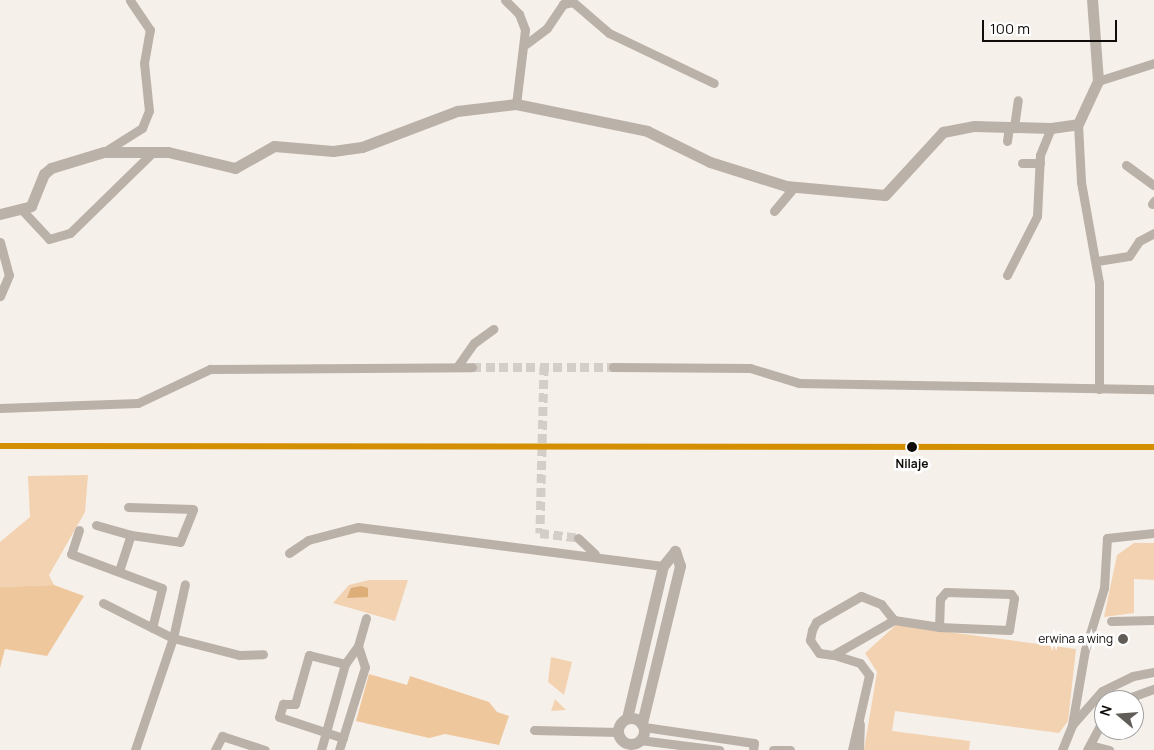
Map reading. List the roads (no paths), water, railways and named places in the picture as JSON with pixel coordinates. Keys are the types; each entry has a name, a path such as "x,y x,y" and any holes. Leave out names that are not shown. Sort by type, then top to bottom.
{"street":[{"path":"0,214 23,211 34,203 44,174 51,168 104,152 142,128 149,111 144,63 150,30 130,0"},
{"path":"505,0 519,14 526,44 516,104"},
{"path":"1092,0 1098,81 1078,124 1081,182 1097,261 1099,389"},
{"path":"526,44 547,28 561,2 581,6 609,33 714,83"},
{"path":"1098,81 1154,63"},
{"path":"1007,141 1018,100"},
{"path":"104,152 154,151 235,168 274,146 333,151 362,147 457,111 516,104 647,131 710,162 794,187 884,195 943,132 974,126 1051,128 1078,124"},
{"path":"1007,275 1037,216 1041,148 1051,128"},
{"path":"23,211 50,239 70,233 154,151"},
{"path":"1022,163 1040,163"},
{"path":"1126,165 1154,185"},
{"path":"774,211 794,187"},
{"path":"1097,261 1129,256 1139,241 1154,233"},
{"path":"0,242 10,275 0,296"},
{"path":"457,367 474,343 494,329"},
{"path":"0,408 138,403 210,369 348,370 472,367"},
{"path":"613,367 750,368 800,383 1154,390"},
{"path":"96,525 131,535 180,542 193,509 166,505 159,512 128,507"},
{"path":"289,553 308,540 358,527 595,554 663,566"},
{"path":"79,530 71,554 162,588 152,628"},
{"path":"1062,750 1072,725 1085,650 1104,588 1107,538 1154,533"},
{"path":"119,571 131,535"},
{"path":"578,538 595,554"},
{"path":"615,750 628,741 643,725 680,566 675,551 663,566 627,718 628,741"},
{"path":"135,750 173,638 186,584"},
{"path":"833,655 894,620 939,627 1009,630 1014,598 1011,594 946,592 940,599 939,627"},
{"path":"859,750 866,667 819,652 810,640 812,630 816,622 861,596 881,604 894,620"},
{"path":"103,603 173,638 239,655 263,654"},
{"path":"321,750 345,664 358,646 366,618"},
{"path":"1111,621 1154,620"},
{"path":"339,750 365,667 358,646"},
{"path":"343,738 279,717 283,704 296,704 309,655 345,664"},
{"path":"1072,725 1107,688 1133,676 1154,672"},
{"path":"337,696 354,701"},
{"path":"627,718 643,725 754,743 753,750"},
{"path":"852,750 860,724"},
{"path":"534,730 719,750"},
{"path":"215,750 222,736 265,750"},
{"path":"1088,747 1109,750"},
{"path":"772,750 790,750"}],"tunnel":[{"path":"544,366 540,533 578,538"},
{"path":"472,367 613,367"}],"place":[{"name":"Nilaje","path":"912,447"},
{"name":"erwina a wing","path":"1123,639"}]}
